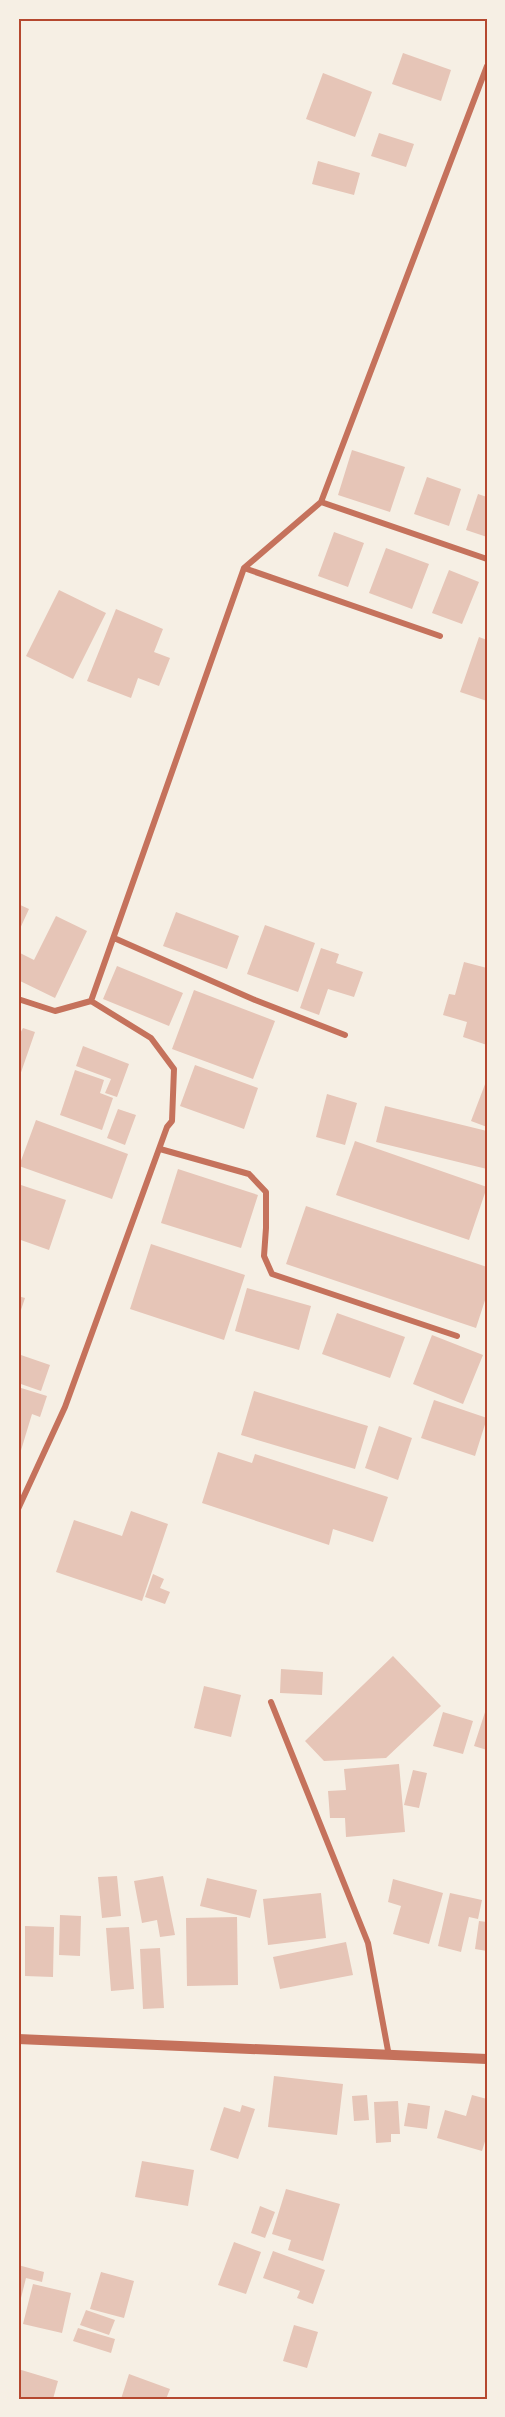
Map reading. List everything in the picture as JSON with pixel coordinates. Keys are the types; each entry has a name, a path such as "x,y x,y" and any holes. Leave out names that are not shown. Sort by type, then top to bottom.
{"street":[{"path":"91,1001 244,568 321,502 487,66"},
{"path":"321,502 487,558"},
{"path":"244,568 440,636"},
{"path":"114,938 255,1000 345,1035"},
{"path":"18,999 55,1011 91,1001 150,1038 174,1069 172,1121 167,1127 66,1407 18,1509"},
{"path":"160,1149 249,1174 266,1192 264,1256 272,1274 457,1336"},
{"path":"271,1702 368,1943 389,2056"},
{"path":"18,2039 487,2059"}],"building":[{"path":"403,53 451,70 441,101 392,84"},
{"path":"323,73 372,92 355,137 306,119"},
{"path":"379,133 414,144 406,167 371,156"},
{"path":"318,161 360,173 354,195 312,184"},
{"path":"352,450 405,467 390,512 338,495"},
{"path":"427,477 461,489 449,526 414,514"},
{"path":"478,494 487,497 487,537 466,530"},
{"path":"334,532 364,543 348,587 318,576"},
{"path":"386,548 429,564 412,609 369,593"},
{"path":"449,570 479,582 462,624 432,613"},
{"path":"59,590 106,613 73,679 26,656"},
{"path":"116,609 163,629 154,652 170,658 159,686 138,678 131,698 87,681"},
{"path":"479,637 487,640 487,701 460,692"},
{"path":"18,904 29,909 18,933"},
{"path":"176,912 239,936 227,969 163,946"},
{"path":"56,916 87,931 55,998 18,980 18,952 34,960"},
{"path":"265,925 315,943 298,992 247,974"},
{"path":"321,948 339,954 336,963 363,972 354,997 328,989 319,1015 300,1008"},
{"path":"464,962 487,968 487,1045 463,1037 467,1022 443,1015 449,994 455,995"},
{"path":"117,966 183,993 169,1026 103,999"},
{"path":"194,990 275,1021 253,1079 172,1049"},
{"path":"23,1028 35,1032 18,1081 18,1037"},
{"path":"83,1046 129,1064 117,1097 105,1093 111,1079 76,1066"},
{"path":"195,1065 258,1088 244,1129 180,1106"},
{"path":"75,1070 104,1080 100,1093 113,1098 102,1130 60,1115"},
{"path":"487,1079 487,1127 471,1121"},
{"path":"327,1094 357,1103 345,1145 316,1137"},
{"path":"385,1106 487,1131 487,1169 376,1142"},
{"path":"118,1109 136,1115 125,1145 107,1138"},
{"path":"36,1120 128,1154 112,1199 19,1166"},
{"path":"355,1141 487,1187 469,1240 336,1195"},
{"path":"178,1169 258,1195 241,1248 161,1223"},
{"path":"18,1184 66,1200 49,1250 18,1239"},
{"path":"306,1206 487,1267 487,1294 476,1328 286,1264"},
{"path":"151,1244 245,1275 224,1340 130,1309"},
{"path":"247,1288 311,1306 299,1350 235,1331"},
{"path":"18,1296 25,1298 18,1319"},
{"path":"337,1313 405,1337 390,1378 322,1354"},
{"path":"432,1335 483,1355 463,1404 413,1384"},
{"path":"18,1354 50,1365 41,1391 18,1383"},
{"path":"18,1387 47,1396 40,1417 32,1414 19,1457"},
{"path":"254,1391 368,1426 355,1469 241,1435"},
{"path":"434,1400 487,1418 475,1456 421,1438"},
{"path":"379,1426 412,1438 398,1480 365,1468"},
{"path":"218,1452 252,1463 255,1454 388,1497 373,1542 333,1529 329,1545 202,1503"},
{"path":"131,1511 168,1524 142,1601 56,1572 74,1520 122,1536"},
{"path":"153,1574 164,1579 160,1588 170,1592 165,1604 145,1597"},
{"path":"393,1656 441,1706 386,1758 324,1761 305,1741"},
{"path":"281,1669 323,1672 322,1695 280,1693"},
{"path":"204,1686 241,1695 231,1737 194,1728"},
{"path":"487,1706 487,1750 474,1746"},
{"path":"443,1712 473,1721 463,1754 433,1746"},
{"path":"399,1764 405,1832 346,1837 345,1818 330,1818 328,1791 346,1790 344,1769"},
{"path":"413,1770 427,1773 419,1808 404,1805"},
{"path":"117,1876 121,1916 102,1918 98,1877"},
{"path":"163,1876 175,1935 160,1937 157,1920 142,1923 134,1881"},
{"path":"207,1878 257,1890 250,1918 200,1906"},
{"path":"393,1879 443,1893 429,1944 393,1934 401,1906 388,1902"},
{"path":"321,1893 326,1938 268,1945 263,1899"},
{"path":"450,1893 482,1900 478,1919 469,1917 461,1952 438,1946"},
{"path":"60,1915 81,1916 80,1956 59,1955"},
{"path":"237,1917 238,1985 187,1986 186,1918"},
{"path":"479,1921 487,1922 487,1951 475,1949"},
{"path":"25,1926 54,1927 53,1977 25,1976"},
{"path":"129,1927 134,1989 111,1991 106,1928"},
{"path":"346,1942 353,1975 280,1989 273,1957"},
{"path":"160,1948 164,2008 143,2009 140,1949"},
{"path":"274,2076 343,2084 337,2135 268,2127"},
{"path":"367,2095 369,2120 354,2121 352,2096"},
{"path":"472,2095 487,2099 487,2135 482,2151 437,2138 445,2110 466,2116"},
{"path":"398,2101 400,2134 391,2134 391,2142 376,2143 374,2102"},
{"path":"408,2103 430,2106 427,2129 404,2126"},
{"path":"242,2105 255,2109 238,2159 210,2150 224,2107 240,2112"},
{"path":"142,2161 194,2170 188,2206 135,2197"},
{"path":"286,2189 340,2204 323,2261 288,2250 291,2240 272,2234"},
{"path":"260,2206 275,2212 265,2238 251,2233"},
{"path":"234,2242 261,2252 246,2294 218,2285"},
{"path":"273,2251 325,2270 313,2304 297,2298 300,2291 263,2278"},
{"path":"18,2265 44,2272 42,2282 26,2278 19,2306"},
{"path":"101,2272 134,2281 124,2318 90,2309"},
{"path":"33,2284 71,2293 62,2333 23,2324"},
{"path":"86,2310 115,2320 109,2335 80,2325"},
{"path":"294,2325 318,2332 307,2368 283,2361"},
{"path":"78,2328 115,2339 111,2353 73,2341"},
{"path":"18,2369 58,2381 53,2399 18,2399"},
{"path":"129,2374 170,2389 166,2399 121,2399"}]}
